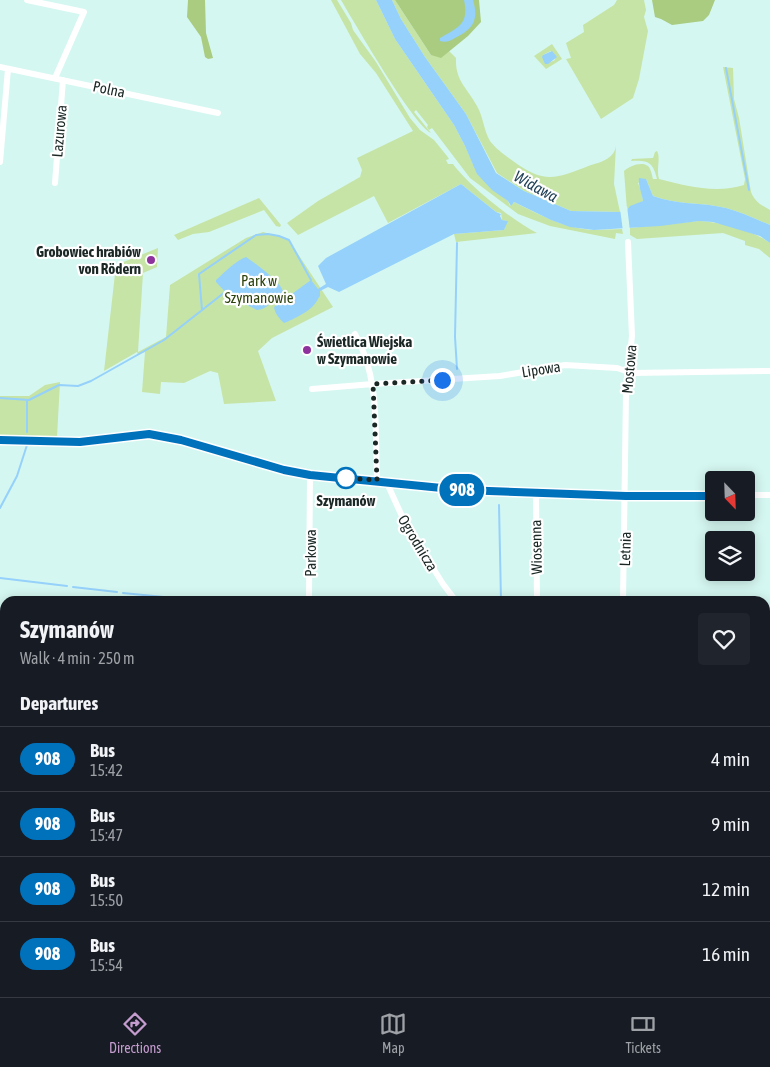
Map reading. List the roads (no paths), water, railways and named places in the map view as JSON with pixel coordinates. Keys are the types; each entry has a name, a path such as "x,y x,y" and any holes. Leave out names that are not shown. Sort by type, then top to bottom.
{"street":[{"path":"27,0 84,12 55,78"},
{"name":"Polna","path":"0,67 218,113"},
{"path":"0,162 8,69"},
{"name":"Lazurowa","path":"55,183 63,80"},
{"name":"Mostowa","path":"626,496 628,372 632,336 628,242"},
{"name":"Ogrodnicza","path":"355,334 365,352 373,384 381,481 406,525 452,596"},
{"name":"Lipowa","path":"312,389 500,376 565,365 618,368 632,373 770,371"},
{"path":"0,440 80,442 149,434 169,436 284,470 310,475 462,490 626,496 705,496"},
{"name":"Parkowa","path":"309,596 310,475"},
{"name":"Wiosenna","path":"536,492 537,596"},
{"path":"755,495 770,495"},
{"name":"Letnia","path":"623,596 626,496"}],"water":[{"path":"376,0 392,0 401,19 425,57 466,114 496,173 524,191 571,211 619,212 627,210 630,206 643,201 639,178 646,179 653,196 671,201 726,208 770,225 770,243 760,236 713,222 699,221 660,226 594,230 570,227 514,202 511,206 508,201 492,190 477,174 454,125 395,39"},
{"path":"464,0 473,0 475,19 473,24 466,31 451,40 446,42 440,41 440,38 464,20"},
{"path":"552,51 557,57 548,64 545,64 543,55"},
{"path":"461,184 501,214 502,220 508,221 504,230 454,234 339,292 328,287 320,291 320,296 311,308 284,323 275,312 274,307 311,280 318,289 326,284 318,266 326,258"},
{"path":"246,257 273,278 283,291 271,304 260,310 229,296 216,282 230,267"}],"waterway":[{"path":"726,68 749,190"},
{"path":"202,310 199,274 256,235 268,234 289,240 311,280"},
{"path":"457,243 455,337 457,369"},
{"path":"0,398 29,400 59,385 78,386 91,381 164,340 225,292"},
{"path":"27,400 27,432"},
{"path":"0,508 17,476 27,445"},
{"path":"499,505 501,596"},
{"path":"0,578 67,586"},
{"path":"73,587 117,592"},
{"path":"123,593 154,596"}],"place":[{"name":"Grobowiec hrabiów von Rödern","path":"151,260"},
{"name":"Świetlica Wiejska w Szymanowie","path":"307,350"},
{"name":"Szymanów","path":"346,478"}],"water label":[{"name":"Widawa","path":"536,186"}],"park label":[{"name":"Park w Szymanowie","path":"259,288"}]}
